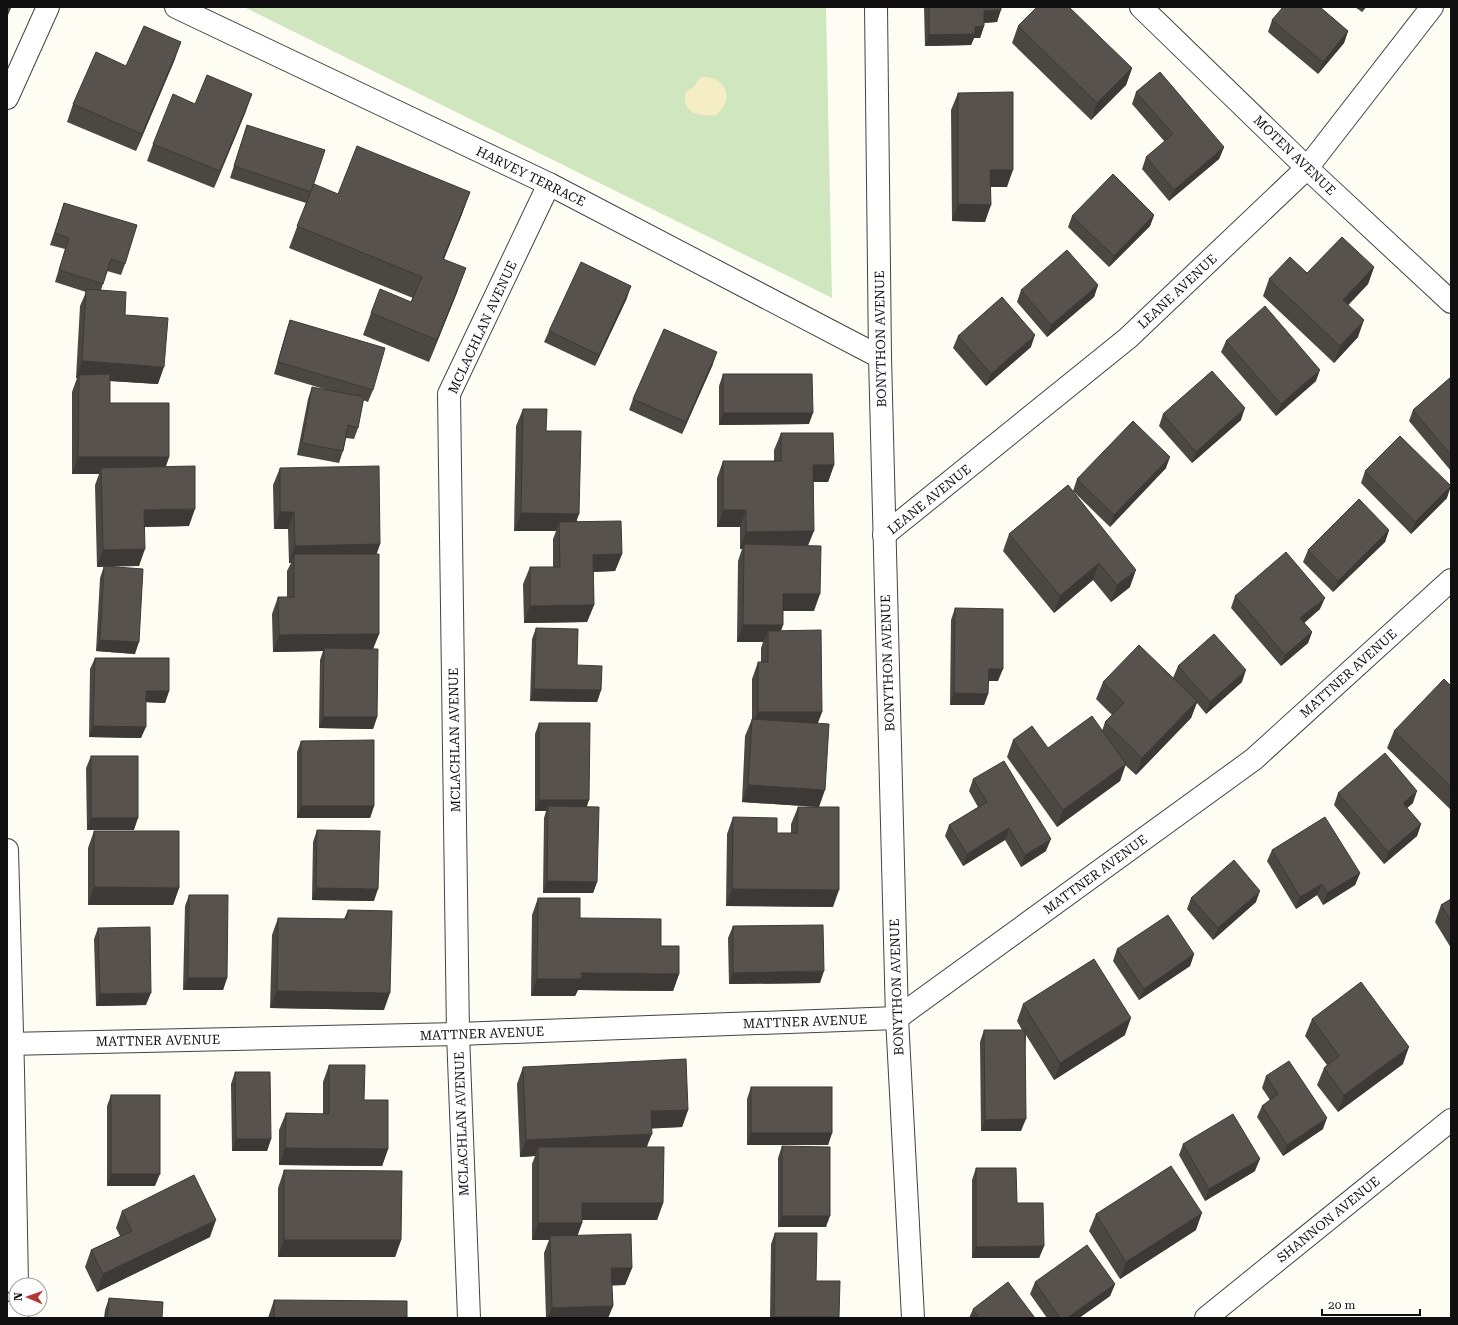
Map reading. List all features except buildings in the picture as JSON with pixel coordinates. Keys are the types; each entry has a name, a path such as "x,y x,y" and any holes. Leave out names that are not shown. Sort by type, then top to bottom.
{"street":[{"path":"7,98 48,7"},
{"name":"HARVEY TERRACE","path":"176,7 549,184 880,357"},
{"name":"BONYTHON AVENUE","path":"876,7 880,357 897,1018 912,1318"},
{"name":"MOTEN AVENUE","path":"1141,7 1307,168 1451,302"},
{"name":"LEANE AVENUE","path":"884,535 1128,338 1307,168 1432,7"},
{"name":"MCLACHLAN AVENUE","path":"469,1318 458,1034 449,394 549,184"},
{"name":"MATTNER AVENUE","path":"10,1044 458,1034 897,1018 1254,759 1451,580"},
{"path":"7,850 10,1044 17,1277"},
{"name":"SHANNON AVENUE","path":"1206,1318 1451,1120"}],"green space":[{"path":"244,7 826,7 832,298"}],"sand":[{"path":"701,77 710,77 717,80 722,84 725,90 725,102 722,109 716,115 698,114 689,109 686,105 686,92 695,86"}]}
